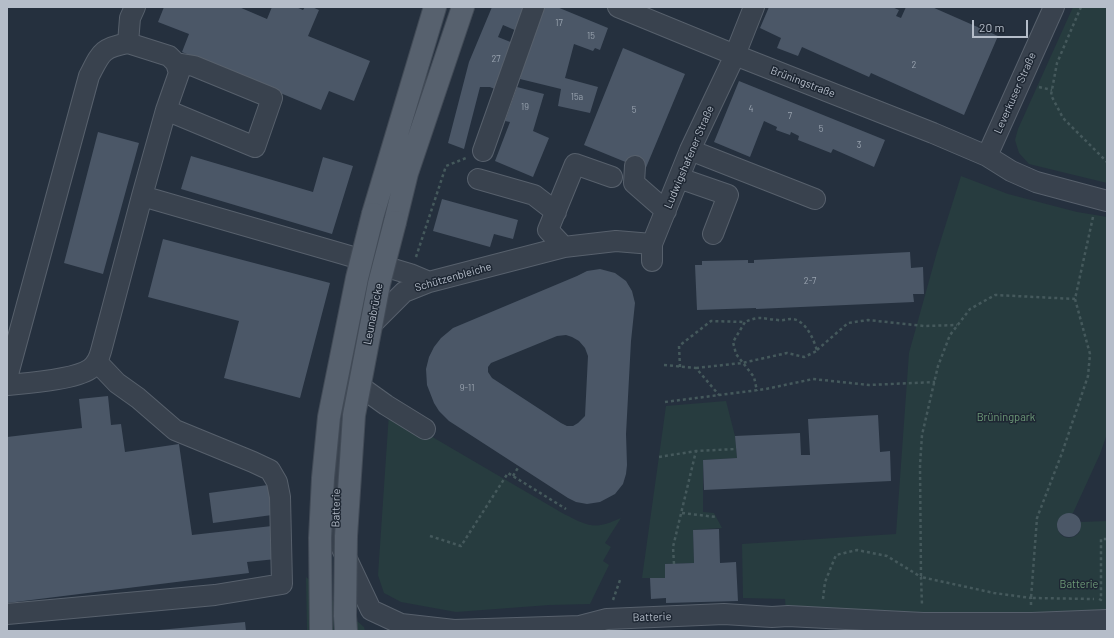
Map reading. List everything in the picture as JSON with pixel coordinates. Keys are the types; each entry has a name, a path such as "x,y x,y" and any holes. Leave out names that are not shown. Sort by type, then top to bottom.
{"main road":[{"name":"Leunabrücke","path":"321,631 320,538 323,478 329,417 357,278 373,214 435,7"},
{"name":"Leunabrücke","path":"346,631 346,536 354,415 379,284 395,222 408,173 462,7"}],"street":[{"path":"128,43 130,18 134,7"},
{"path":"483,151 534,7"},
{"name":"Brüningstraße","path":"618,7 933,133 987,156 1036,182 1107,201"},
{"name":"Ludwigshafener Straße","path":"652,253 678,178 735,55 754,7"},
{"name":"Leverkuser Straße","path":"987,156 1054,7"},
{"path":"7,378 89,76 101,54 113,46 128,43 169,56 176,63 179,73 166,110 97,362 90,369 77,376 7,385"},
{"path":"166,110 255,147 272,98 194,66 176,63"},
{"path":"690,150 815,199"},
{"path":"564,247 548,230 575,164 612,177"},
{"path":"635,166 634,183 666,211"},
{"path":"678,178 728,195 713,234"},
{"path":"478,179 534,195 556,212"},
{"path":"142,196 410,274 429,282"},
{"name":"Schützenbleiche","path":"337,448 348,369 369,327 404,292 429,282 564,247 616,241 652,253"},
{"path":"13,619 215,595 282,584 280,497 277,482 270,470 175,430 138,398 117,383 97,362"},
{"path":"347,377 386,405 425,429"},
{"name":"Batterie","path":"337,448 336,536 371,610 401,624 454,630 580,626 607,619 724,614 923,623 1107,620"}],"path":[{"path":"1081,7 1057,62 1051,95 1063,118 1107,162"},
{"path":"410,274 446,166 483,151"},
{"path":"1031,598 1037,518 1062,453 1088,376 1090,354 1075,299 1094,216"},
{"path":"921,577 920,465 922,435 938,366 950,335 970,309 995,295 1075,299"},
{"path":"680,367 680,346 711,321 745,322 756,317 780,321 792,318 804,325 814,340 816,351"},
{"path":"664,365 696,368 742,363 787,353 804,357 816,351 848,323 868,320 924,326 957,325"},
{"path":"745,322 733,342 736,354 754,378 757,390"},
{"path":"696,368 719,395"},
{"path":"666,402 757,390 814,379 870,385 935,382"},
{"path":"659,457 696,451 736,449"},
{"path":"674,564 673,547 696,451"},
{"path":"513,476 519,466"},
{"path":"430,536 461,546 508,473 566,509"},
{"path":"682,513 716,517"},
{"path":"820,618 825,582 836,555 856,550 887,556 921,577 994,593 1031,598 1101,600 1102,539 1107,539"}],"green space":[{"path":"1073,7 1107,7 1107,183 1029,164 1019,153 1015,140 1018,129"},
{"name":"Brüningpark","path":"961,176 1008,194 1077,212 1107,217 1107,434 1100,454 1073,513 1064,515 1059,519 1057,524 1061,535 1072,537 1079,533 1081,522 1107,521 1107,612 1040,615 786,611 785,599 743,598 742,544 896,534 909,353 937,252"},
{"path":"726,401 735,436 737,458 703,460 703,512 714,513 722,528 693,530 694,563 665,564 665,578 642,578 666,406"},
{"path":"389,413 580,522 598,525 612,522 621,518 605,543 611,547 603,561 609,565 590,604 549,605 456,612 401,602 384,593 378,575"},
{"path":"306,577 364,627 365,631 307,631"}],"building":[{"path":"164,7 239,7 267,19 272,7 296,7 303,10 305,7 312,7 319,10 308,36 370,61 354,101 329,91 321,110 182,52 189,34 158,22"},
{"path":"492,7 524,7 517,31 503,25 498,37 513,43 497,90 490,87 480,87 464,149 448,143 469,62"},
{"path":"542,7 557,7 608,28 600,50 595,48 593,51 574,44 565,78 598,87 590,113 558,106 561,89 520,79 528,39"},
{"path":"769,7 892,7 899,10 896,16 901,18 906,7 932,7 998,36 964,115 871,73 869,77 802,47 798,56 777,48 781,38 760,28"},
{"path":"623,48 685,74 645,170 584,145"},
{"path":"739,81 885,140 874,167 833,149 831,153 798,140 799,136 791,132 790,135 776,130 777,127 764,121 750,157 714,142"},
{"path":"517,87 544,94 533,131 549,138 533,177 495,161 510,122 505,121"},
{"path":"98,132 139,143 103,274 64,263"},
{"path":"191,156 313,192 323,157 353,166 332,234 181,189"},
{"path":"442,199 518,220 513,239 494,234 490,247 433,231"},
{"path":"163,239 330,283 300,398 224,378 239,321 148,297"},
{"path":"910,252 911,268 923,267 924,294 913,294 914,302 697,310 695,265 702,265 702,261 748,260 748,263 754,263 754,260"},
{"path":"600,269 615,273 626,281 632,291 635,303 631,341 626,434 626,474 623,484 615,494 600,502 587,504 576,502 568,498 449,421 439,411 434,403 427,385 426,369 429,357 434,347 441,338 453,328 587,271","holes":["566,335 579,341 585,348 588,356 585,416 573,426 567,426 561,423 492,378 488,372 488,367 491,363 557,336"]},
{"path":"108,396 111,425 121,424 125,452 179,444 192,535 272,526 276,559 247,562 249,573 7,603 7,437 82,428 79,399"},
{"path":"878,415 880,452 890,451 891,481 704,490 703,460 737,458 735,436 800,433 801,455 810,455 808,419"},
{"path":"268,485 272,515 213,523 209,493"},
{"path":"1069,513 1078,516 1081,525 1078,534 1069,537 1060,534 1057,525 1060,516"},
{"path":"719,529 720,563 736,562 738,601 666,603 666,598 651,599 650,578 665,578 665,564 694,563 693,530"},
{"path":"245,622 246,631 159,631 159,630"}]}
